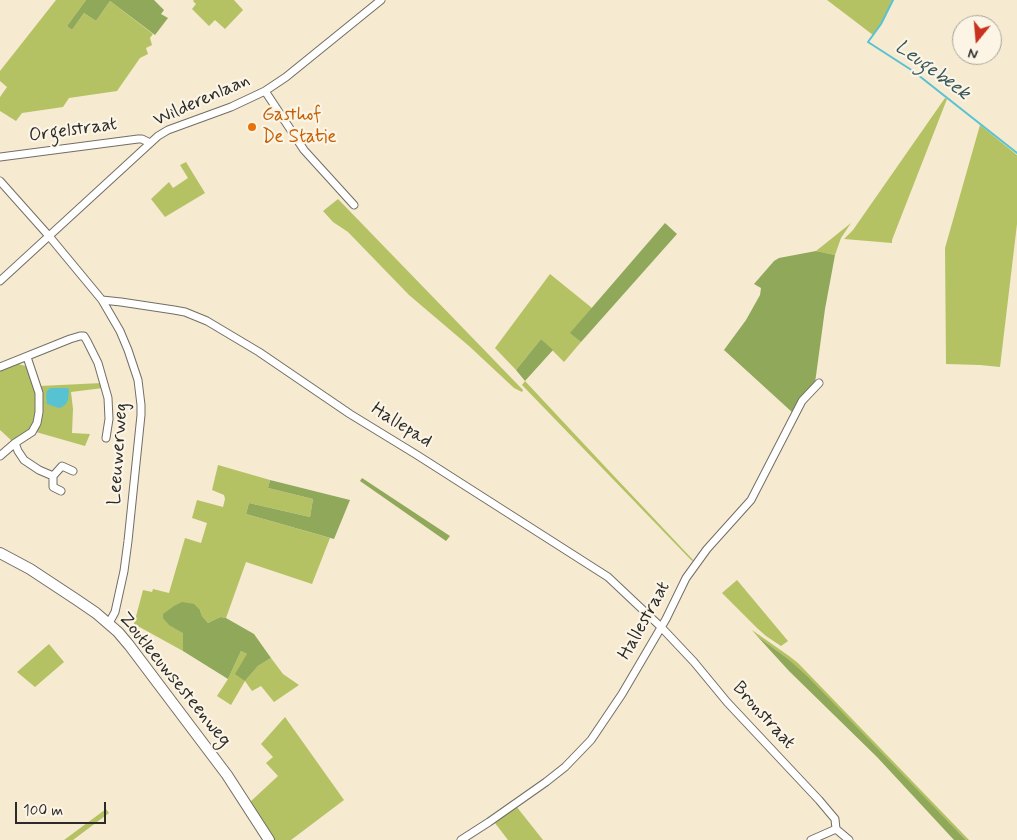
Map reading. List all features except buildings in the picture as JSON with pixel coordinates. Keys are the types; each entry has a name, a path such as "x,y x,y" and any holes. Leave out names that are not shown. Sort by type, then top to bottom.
{"street":[{"name":"Wilderenlaan","path":"0,281 158,136 168,130 231,107 265,91 286,77 381,0"},
{"path":"265,91 304,150 354,205"},
{"name":"Orgelstraat","path":"0,157 138,138 150,143"},
{"name":"Leeuwerweg","path":"0,181 102,300 128,350 138,380 141,405 138,450 124,571 115,612 109,623"},
{"name":"Hallepad","path":"102,300 185,312 207,321 226,332 259,352 350,414 608,577 661,627"},
{"path":"0,367 70,339 84,336 98,363 108,398 109,419 106,438"},
{"path":"0,456 32,432 39,417 39,393 27,357"},
{"name":"Hallestraat","path":"461,840 526,797 565,767 580,753 602,726 661,627 686,578 707,549 746,506 802,401 819,383"},
{"path":"15,443 24,460 39,470 53,476"},
{"path":"61,491 53,487 53,476 62,466 73,471"},
{"name":"Zoutleeuwsesteenweg","path":"0,553 30,569 69,594 109,623 129,645 227,775 269,840"},
{"name":"Bronstraat","path":"661,627 819,800 835,819 836,829 849,840"},
{"path":"811,840 836,829"}],"green space":[{"path":"56,0 86,0 67,26 72,30 84,13 96,21 110,1 153,34 150,38 152,45 146,48 148,54 140,58 117,91 69,98 63,107 22,113 16,121 0,111 0,97 7,87 0,81 0,71"},
{"path":"86,0 154,0 164,10 161,14 168,18 155,35 110,1 96,21 84,13 72,30 67,26"},
{"path":"194,0 234,0 243,10 225,29 215,20 209,26 192,9 196,4"},
{"path":"827,0 892,0 885,17 873,35"},
{"path":"945,98 947,99 892,243 844,239 853,230"},
{"path":"980,125 1017,155 1017,224 1000,367 946,364 945,248"},
{"path":"186,162 205,193 165,217 151,199 169,182 173,188 188,178 180,165"},
{"path":"338,199 523,390 522,392 514,388 469,346 409,295 348,232 333,222 323,211"},
{"path":"665,223 677,234 581,342 570,333"},
{"path":"851,223 841,238 835,255 816,251"},
{"path":"816,251 835,255 825,309 815,383 793,413 724,350 746,320 760,295 761,288 754,284 774,261 779,258"},
{"path":"550,274 592,308 571,333 581,342 564,362 541,339 516,370 495,348"},
{"path":"541,339 553,350 525,381 516,370"},
{"path":"18,364 26,366 32,380 35,393 35,419 28,432 12,441 0,430 0,370"},
{"path":"525,381 695,562 522,385"},
{"path":"102,383 103,388 71,392 73,409 72,433 90,434 85,446 36,432 41,418 40,386"},
{"path":"218,465 270,480 268,488 313,499 310,517 249,503 246,514 330,538 312,584 246,562 226,618 221,617 208,623 200,610 170,626 184,633 183,651 134,624 143,590 152,592 153,589 169,593 185,538 201,543 207,523 192,518 197,500 223,507 224,495 212,490"},
{"path":"362,478 450,536 446,541 360,481"},
{"path":"270,480 350,500 334,539 246,514 249,503 310,517 313,499 268,488"},
{"path":"737,580 788,641 781,646 766,636 722,593"},
{"path":"182,602 194,604 208,623 221,617 226,618 254,634 271,658 258,666 245,681 235,674 247,654 241,651 228,679 183,651 183,633 170,626 163,618 163,614"},
{"path":"752,630 798,663 969,840 966,840 787,658 757,636"},
{"path":"757,636 787,658 808,677 966,840 954,840 877,757 789,671"},
{"path":"49,644 64,662 35,687 17,672"},
{"path":"241,651 247,654 245,681 231,705 217,696 228,679"},
{"path":"271,658 283,674 299,685 274,702 261,686 252,691 245,681 258,666"},
{"path":"285,717 344,800 291,840 274,840 250,802 278,776 266,763 273,757 261,744"},
{"path":"516,806 543,840 508,840 495,823"},
{"path":"106,809 109,813 73,840 64,840"}],"water":[{"path":"50,388 68,388 66,404 59,408 47,404 46,395"}],"waterway":[{"name":"Leugebeek","path":"893,0 881,24 868,42 913,71 1017,153"}],"place":[{"name":"Gasthof De Statie","path":"252,127"}]}
